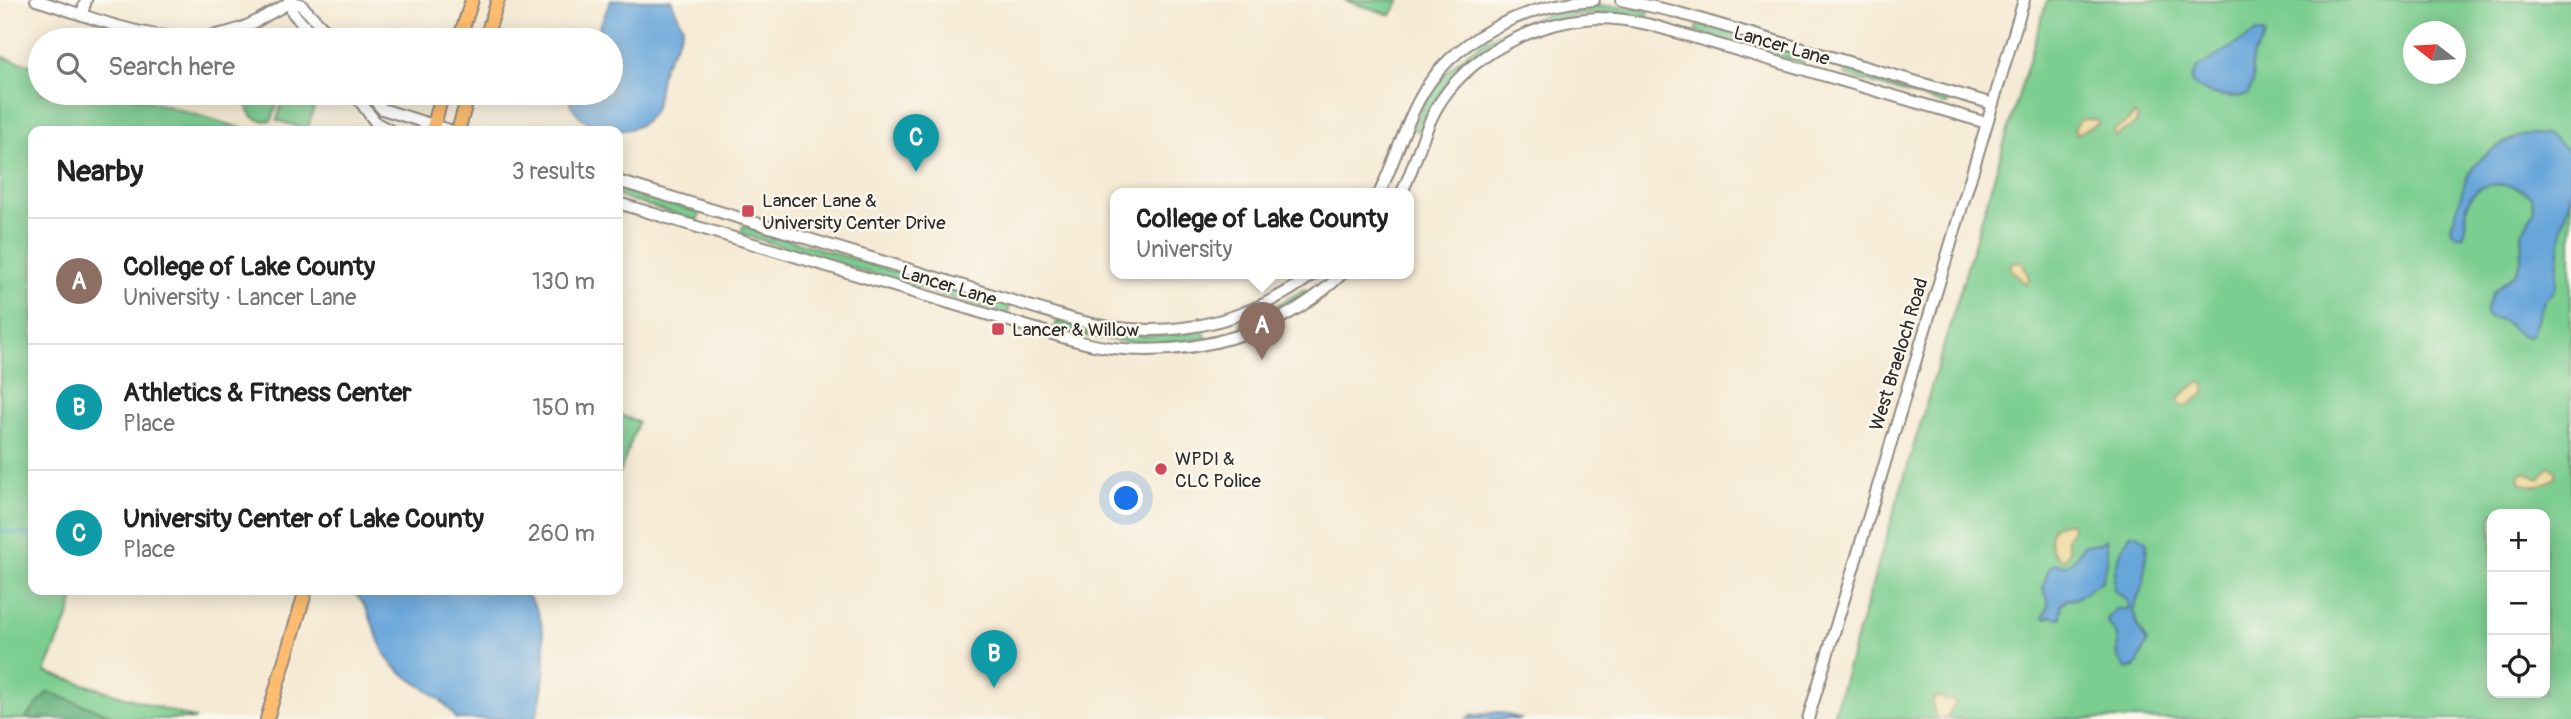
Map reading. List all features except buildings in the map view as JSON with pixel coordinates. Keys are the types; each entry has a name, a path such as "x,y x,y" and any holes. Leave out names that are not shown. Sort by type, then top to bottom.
{"main road":[{"path":"463,28 472,0"},
{"path":"489,28 498,0"},
{"path":"434,126 440,105"},
{"path":"459,126 466,105"},
{"path":"267,719 304,595"}],"street":[{"path":"36,0 129,28"},
{"path":"82,14 86,0"},
{"path":"1382,188 1419,99 1450,59 1497,27 1544,8 1594,0"},
{"name":"Lancer Lane","path":"1621,0 1679,13 1993,104"},
{"name":"West Braeloch Road","path":"1808,719 2024,0"},
{"path":"291,1 293,13 306,28"},
{"path":"244,28 291,1 300,4 323,28"},
{"name":"Lancer Lane","path":"1403,188 1430,121 1458,78 1486,56 1520,38 1581,20 1619,19 1651,24 1987,123"},
{"path":"363,105 376,123 382,126"},
{"path":"378,105 382,109 428,126"},
{"name":"Lancer Lane","path":"623,183 1109,328 1165,330 1217,322 1273,301 1306,279"},
{"name":"Lancer Lane","path":"623,205 1029,327 1111,348 1182,348 1242,336 1274,323 1298,309 1336,279"}],"green space":[{"path":"1344,0 1400,0 1391,15"},
{"path":"2047,0 2571,0 2571,719 1832,719"},
{"path":"1590,6 1628,7 1649,11 1647,17 1578,15 1544,22 1512,34 1482,51 1456,73 1435,100 1420,132 1413,129 1425,102 1441,79 1483,42 1534,19"},
{"path":"1698,25 1805,56 1803,63 1696,32"},
{"path":"0,56 28,64 28,105 163,105 234,126 28,126 28,595 73,595 71,611 45,672 196,719 0,719"},
{"path":"1846,68 1950,98 1947,105 1844,75"},
{"path":"246,105 277,105 272,120 259,120"},
{"path":"281,105 305,105 314,108 308,126 295,126 277,120"},
{"path":"623,190 700,213 697,221 623,198"},
{"path":"743,226 1010,306 1007,315 741,234"},
{"path":"1304,289 1308,295 1281,312 1242,329 1240,322 1272,308"},
{"path":"1057,321 1130,335 1204,331 1206,338 1148,343 1112,340 1055,328"},
{"path":"623,416 638,422 623,464"},
{"path":"48,692 122,719 25,719"}],"sand":[{"path":"2134,114 2138,117 2135,124 2115,136 2113,131"},
{"path":"2080,120 2097,120 2098,124 2077,134 2074,130"},
{"path":"2013,262 2023,263 2029,278 2026,284 2012,271 2010,265"},
{"path":"2199,382 2205,385 2205,393 2187,406 2179,404 2179,397"},
{"path":"2549,466 2556,471 2556,476 2549,483 2534,486 2520,481 2519,476 2524,471 2539,479"},
{"path":"2071,523 2073,529 2066,539 2069,552 2063,560 2055,554 2050,541 2054,526"},
{"path":"1937,696 1956,703 1948,719 1936,719 1932,702"}],"water":[{"path":"611,0 671,0 683,27 664,66 652,112 647,119 633,128 623,130 623,126 596,126 578,114 572,105 623,105 623,28 599,28"},
{"path":"2257,32 2265,34 2252,57 2253,81 2247,95 2218,95 2203,91 2192,83 2191,79 2197,68"},
{"path":"2530,134 2550,137 2571,153 2571,194 2562,226 2555,287 2545,298 2532,334 2527,337 2506,323 2488,317 2485,312 2493,292 2516,272 2521,262 2522,233 2534,212 2532,196 2506,185 2488,185 2473,194 2468,203 2463,236 2451,232 2450,225 2457,212 2467,178 2480,160 2499,146"},
{"path":"2135,534 2147,541 2144,583 2133,609 2137,625 2147,642 2136,667 2126,669 2118,659 2117,636 2107,620 2116,609 2128,609 2129,602 2114,590 2115,576 2123,547 2130,535"},
{"path":"2106,539 2108,559 2102,581 2075,599 2061,604 2061,618 2051,616 2045,619 2043,617 2048,602 2043,588 2049,568 2054,564 2066,565 2073,561 2084,545 2100,543"},
{"path":"526,595 539,615 545,650 543,687 535,719 456,719 443,702 393,665 381,647 368,614 357,596"},
{"path":"1498,712 1522,719 1466,719 1470,716"}],"waterway":[{"path":"0,531 28,534"}],"place":[{"name":"University Center of Lake County","path":"916,172"},
{"name":"Lancer Lane & University Center Drive","path":"748,211"},
{"name":"Lancer & Willow","path":"998,329"},
{"name":"College of Lake County","path":"1262,360"},
{"name":"WPDI & CLC Police","path":"1161,469"},
{"name":"Athletics & Fitness Center","path":"994,688"}]}
